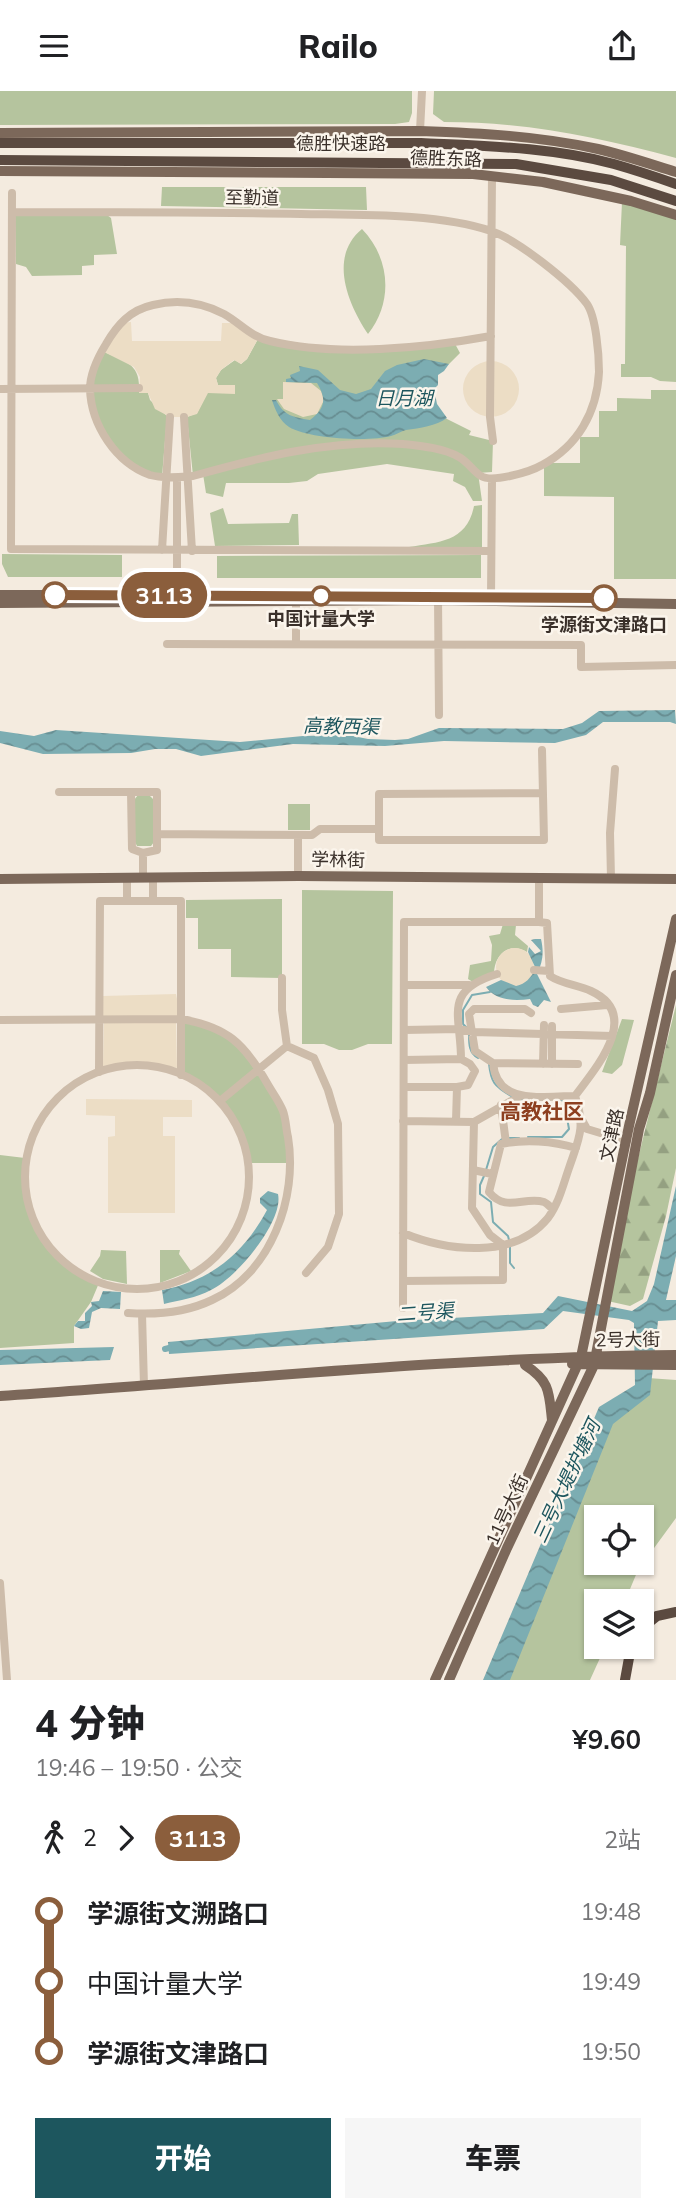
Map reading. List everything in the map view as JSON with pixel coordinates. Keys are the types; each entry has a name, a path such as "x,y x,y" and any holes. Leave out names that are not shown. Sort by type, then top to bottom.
{"highway":[{"name":"德胜快速路","path":"0,143 347,143 489,146 556,153 614,164 676,184"},
{"name":"德胜快速路","path":"0,160 516,164 611,180 676,201"},
{"path":"654,1618 676,1612"},
{"path":"625,1680 629,1659"}],"main road":[{"name":"德胜东路","path":"0,132 420,131 534,138 600,149 676,172"},
{"path":"347,143 391,132"},
{"path":"92,172 177,161"},
{"path":"285,161 366,174"},
{"name":"德胜东路","path":"0,171 492,176 543,182 631,201 676,215"},
{"path":"0,595 177,595 296,599"},
{"path":"438,599 676,598"},
{"path":"0,603 438,599 676,604"},
{"name":"学林街","path":"0,879 299,876 676,879"},
{"name":"文津路","path":"579,1360 676,919"},
{"name":"文津路","path":"594,1360 639,1129 650,1093 676,975"},
{"name":"2号大街","path":"579,1360 664,1360 676,1355"},
{"path":"0,1398 144,1386 579,1360"},
{"path":"0,1398 579,1360"},
{"name":"11号大街","path":"435,1680 579,1360"},
{"name":"11号大街","path":"449,1680 594,1360"},
{"name":"2号大街","path":"664,1360 676,1366"},
{"path":"525,1365 540,1374 548,1388 552,1421"}],"street":[{"path":"420,131 422,91"},
{"path":"492,176 490,417 493,441"},
{"path":"12,193 11,549 491,551"},
{"name":"至勤道","path":"12,212 361,215 443,221 492,231 518,244 563,281 588,306 596,337 598,390 591,414 564,450 541,466 492,479"},
{"path":"491,336 391,347 301,347 266,341 247,332 225,315 189,301 168,302 132,312 113,331 94,370 90,388 93,411 103,436 120,456 151,475 188,477 303,450 366,444 404,444 444,451 458,457 482,477 492,479 491,597"},
{"path":"0,389 139,388"},
{"path":"162,550 170,417"},
{"path":"184,417 192,551"},
{"path":"177,478 177,595"},
{"path":"296,599 296,644"},
{"path":"438,599 439,715"},
{"path":"167,644 581,645 581,667 676,665"},
{"path":"542,750 543,793 544,840 379,840 379,794 543,793"},
{"path":"611,879 610,833 615,769"},
{"path":"59,792 131,792 157,792 157,850 143,853 132,849 131,792"},
{"path":"157,834 312,835 320,829 379,829"},
{"path":"298,835 299,876"},
{"path":"143,853 153,901"},
{"path":"127,878 127,901"},
{"path":"539,878 539,922"},
{"path":"99,1072 100,901 181,901 181,1075"},
{"path":"403,1308 404,922 547,923 550,976 593,992 607,1005 614,1020 612,1036 603,1059 575,1096"},
{"path":"534,970 549,971"},
{"path":"404,985 469,985 498,974"},
{"path":"282,978 286,1046"},
{"path":"469,985 461,997 457,1013 475,1051 493,1063 578,1064"},
{"path":"561,1009 607,1005"},
{"path":"466,1031 469,1014 474,1009 525,1009 531,1013"},
{"path":"0,1020 181,1019 205,1023 224,1031 246,1051 284,1113 290,1153 290,1189 281,1220 258,1262 240,1282 213,1300 183,1310 128,1313"},
{"path":"404,1030 548,1030 612,1036"},
{"path":"547,1064 548,1030"},
{"path":"461,1059 461,1032 466,1031"},
{"path":"220,1101 286,1046"},
{"path":"286,1046 314,1058 338,1123 339,1215 328,1247 306,1273"},
{"path":"404,1060 461,1059 475,1071 468,1085 404,1087"},
{"path":"493,1063 498,1084 516,1098"},
{"path":"136,1064 167,1069 196,1081 220,1101 238,1127 248,1156 249,1172 249,1188 242,1218 226,1245 204,1267 176,1282 153,1288 130,1289 99,1283 71,1268 49,1247 33,1220 25,1189 26,1158 35,1128 52,1102 76,1082 99,1072 136,1064"},
{"path":"456,1121 457,1087"},
{"path":"575,1096 587,1129 627,1141"},
{"path":"403,1121 474,1122 516,1098 575,1096"},
{"path":"501,1105 506,1140"},
{"path":"403,1233 446,1246 507,1244 534,1233 553,1209 576,1148 582,1121"},
{"path":"474,1122 489,1192 494,1199 509,1204 544,1202 553,1209"},
{"path":"507,1244 491,1235 472,1208 484,1172 501,1144 506,1140 562,1143 576,1148"},
{"path":"403,1281 503,1280 507,1244"},
{"path":"142,1314 144,1386"},
{"path":"0,1583 7,1680"}],"green space":[{"path":"0,91 412,91 412,113 409,122 395,124 0,125"},
{"path":"434,91 676,91 676,158 561,132 504,125 444,122 433,114"},
{"path":"162,187 366,187 367,210 161,206"},
{"path":"622,202 676,219 676,382 660,381 651,377 621,377 621,364 625,364 626,246 620,245"},
{"path":"15,215 107,215 111,218 117,254 94,255 94,265 82,266 82,275 32,276 26,267 16,264"},
{"path":"362,229 379,254 385,281 382,309 368,334 348,295 344,267 352,240"},
{"path":"259,337 333,348 454,342 460,353 449,364 429,375 429,410 471,431 469,435 493,441 492,472 478,473 482,501 473,501 465,487 453,481 454,474 387,464 318,474 307,481 226,483 223,497 206,493 203,474 193,476 187,417 197,413 207,393 218,385 216,378 221,370 235,360 241,364 247,359"},
{"path":"102,351 125,361 134,369 139,393 148,393 150,400 167,416 162,477 151,475 120,456 93,411 94,370"},
{"path":"651,390 676,390 676,579 614,579 614,497 544,496 544,463 580,463 580,437 599,437 599,411 617,411 617,398 651,399"},
{"path":"482,505 482,547 409,547 450,538 465,527 474,506"},
{"path":"223,508 228,524 289,523 292,514 298,514 299,545 215,546 210,513"},
{"path":"2,554 122,555 122,577 8,577 2,564"},
{"path":"481,555 481,578 217,578 217,556"},
{"path":"138,795 149,795 153,799 154,842 151,846 137,846 135,842 134,800"},
{"path":"288,804 310,804 310,830 288,830"},
{"path":"302,890 393,891 392,1044 368,1044 352,1050 339,1050 324,1044 302,1044"},
{"path":"282,899 282,978 231,977 231,949 198,949 198,918 186,918 186,900"},
{"path":"503,924 516,925 515,935 528,946 527,952 508,949 496,961 494,974 473,982 468,979 470,965 491,961 492,945 489,936 500,934"},
{"path":"676,1005 676,1168 643,1299 630,1306 603,1300"},
{"path":"181,1019 205,1023 246,1051 284,1113 290,1163 248,1163 241,1135 227,1110 206,1089 181,1075"},
{"path":"622,1019 634,1020 622,1065 612,1074 602,1072"},
{"path":"0,1155 25,1158 28,1201 40,1234 63,1260 99,1283 91,1302 74,1326 74,1343 0,1348"},
{"path":"101,1250 126,1251 127,1284 103,1279 90,1271"},
{"path":"160,1250 180,1250 179,1254 191,1271 160,1283"},
{"path":"648,1378 676,1380 676,1518 654,1548 654,1505 584,1505 584,1575 636,1575 630,1589 584,1589 584,1659 600,1659 590,1680 500,1680 602,1415"}],"shaded area":[{"path":"131,322 132,341 221,341 222,323 236,323 259,337 247,359 241,364 234,360 221,370 216,378 218,385 235,385 235,394 208,393 197,414 170,417 155,409 148,393 139,393 140,377 134,367 102,351 121,323"},
{"path":"485,361 497,361 511,369 519,383 517,400 511,409 497,417 485,417 468,405 463,395 463,383 475,366"},
{"path":"283,382 311,383 321,391 324,400 317,414 303,417 284,409 277,399 283,399"},
{"path":"515,948 528,954 534,967 528,980 515,986 502,980 496,967 502,954"},
{"path":"176,994 181,1019 176,1020 177,1068 140,1062 103,1066 104,1020 99,1019 103,996"},
{"path":"86,1099 192,1100 192,1117 163,1117 163,1136 175,1136 175,1213 108,1213 108,1137 115,1136 115,1116 86,1115"}],"water":[{"name":"日月湖","path":"424,359 449,364 438,375 438,385 434,389 437,404 447,418 428,426 381,438 324,437 289,427 278,415 272,400 276,400 290,415 310,420 321,408 322,394 317,383 286,382 286,379 291,378 290,375 300,371 299,366 318,370 340,390 356,394 371,389 385,371 397,365"},
{"path":"675,710 676,724 603,722 586,735 555,743 444,741 385,746 293,744 201,756 176,749 131,753 43,754 0,743 0,731 34,736 56,730 240,742 348,735 395,740 408,739 439,728 563,729 582,723 599,711"},
{"path":"541,939 542,948 542,961 537,974 551,1002 544,1000 538,1007 533,1005 530,999 506,999 490,992 486,987 501,980 516,986 530,978 536,969 528,952 529,947 535,954 541,951 531,940"},
{"path":"676,1186 676,1256 666,1300 676,1300 676,1320 658,1321 650,1395 613,1424 510,1680 483,1680 599,1407 635,1385 634,1323 629,1320 563,1311 544,1329 169,1354 168,1342 397,1321 543,1313 558,1296 632,1311 647,1301 654,1284"},
{"path":"268,1191 278,1194 278,1206 266,1234 244,1262 211,1290 164,1304 162,1290 196,1280 237,1252 267,1210 260,1203 260,1198"},
{"path":"103,1291 121,1292 120,1309 101,1308 92,1312 89,1328 74,1326 78,1321 85,1321 85,1313 92,1306 91,1302 99,1301"},
{"path":"114,1347 110,1360 0,1365 0,1350"}],"waterway":[{"path":"466,1027 463,1024 463,1010 472,995 490,992"},
{"path":"469,1035 471,1051 478,1058"},
{"path":"489,1064 494,1083 511,1096"},
{"path":"520,1099 535,1101"},
{"path":"528,1137 562,1137 569,1129 564,1101 561,1100"},
{"path":"507,1138 519,1138"},
{"path":"486,1170 493,1147 502,1139"},
{"path":"484,1176 480,1194 491,1202 493,1222 509,1240"},
{"path":"510,1246 510,1263 514,1268"},
{"name":"二号渠","path":"165,1349 169,1348"}],"bus line":[{"name":"3113","path":"55,595 604,598"}],"place":[{"name":"中国计量大学","path":"321,596"},
{"name":"学源街文津路口","path":"604,598"}],"district":[{"name":"高教社区","path":"542,1112"}],"water label":[{"name":"高教西渠","path":"341,726"},
{"name":"三号大堤护塘河","path":"566,1481"}]}
